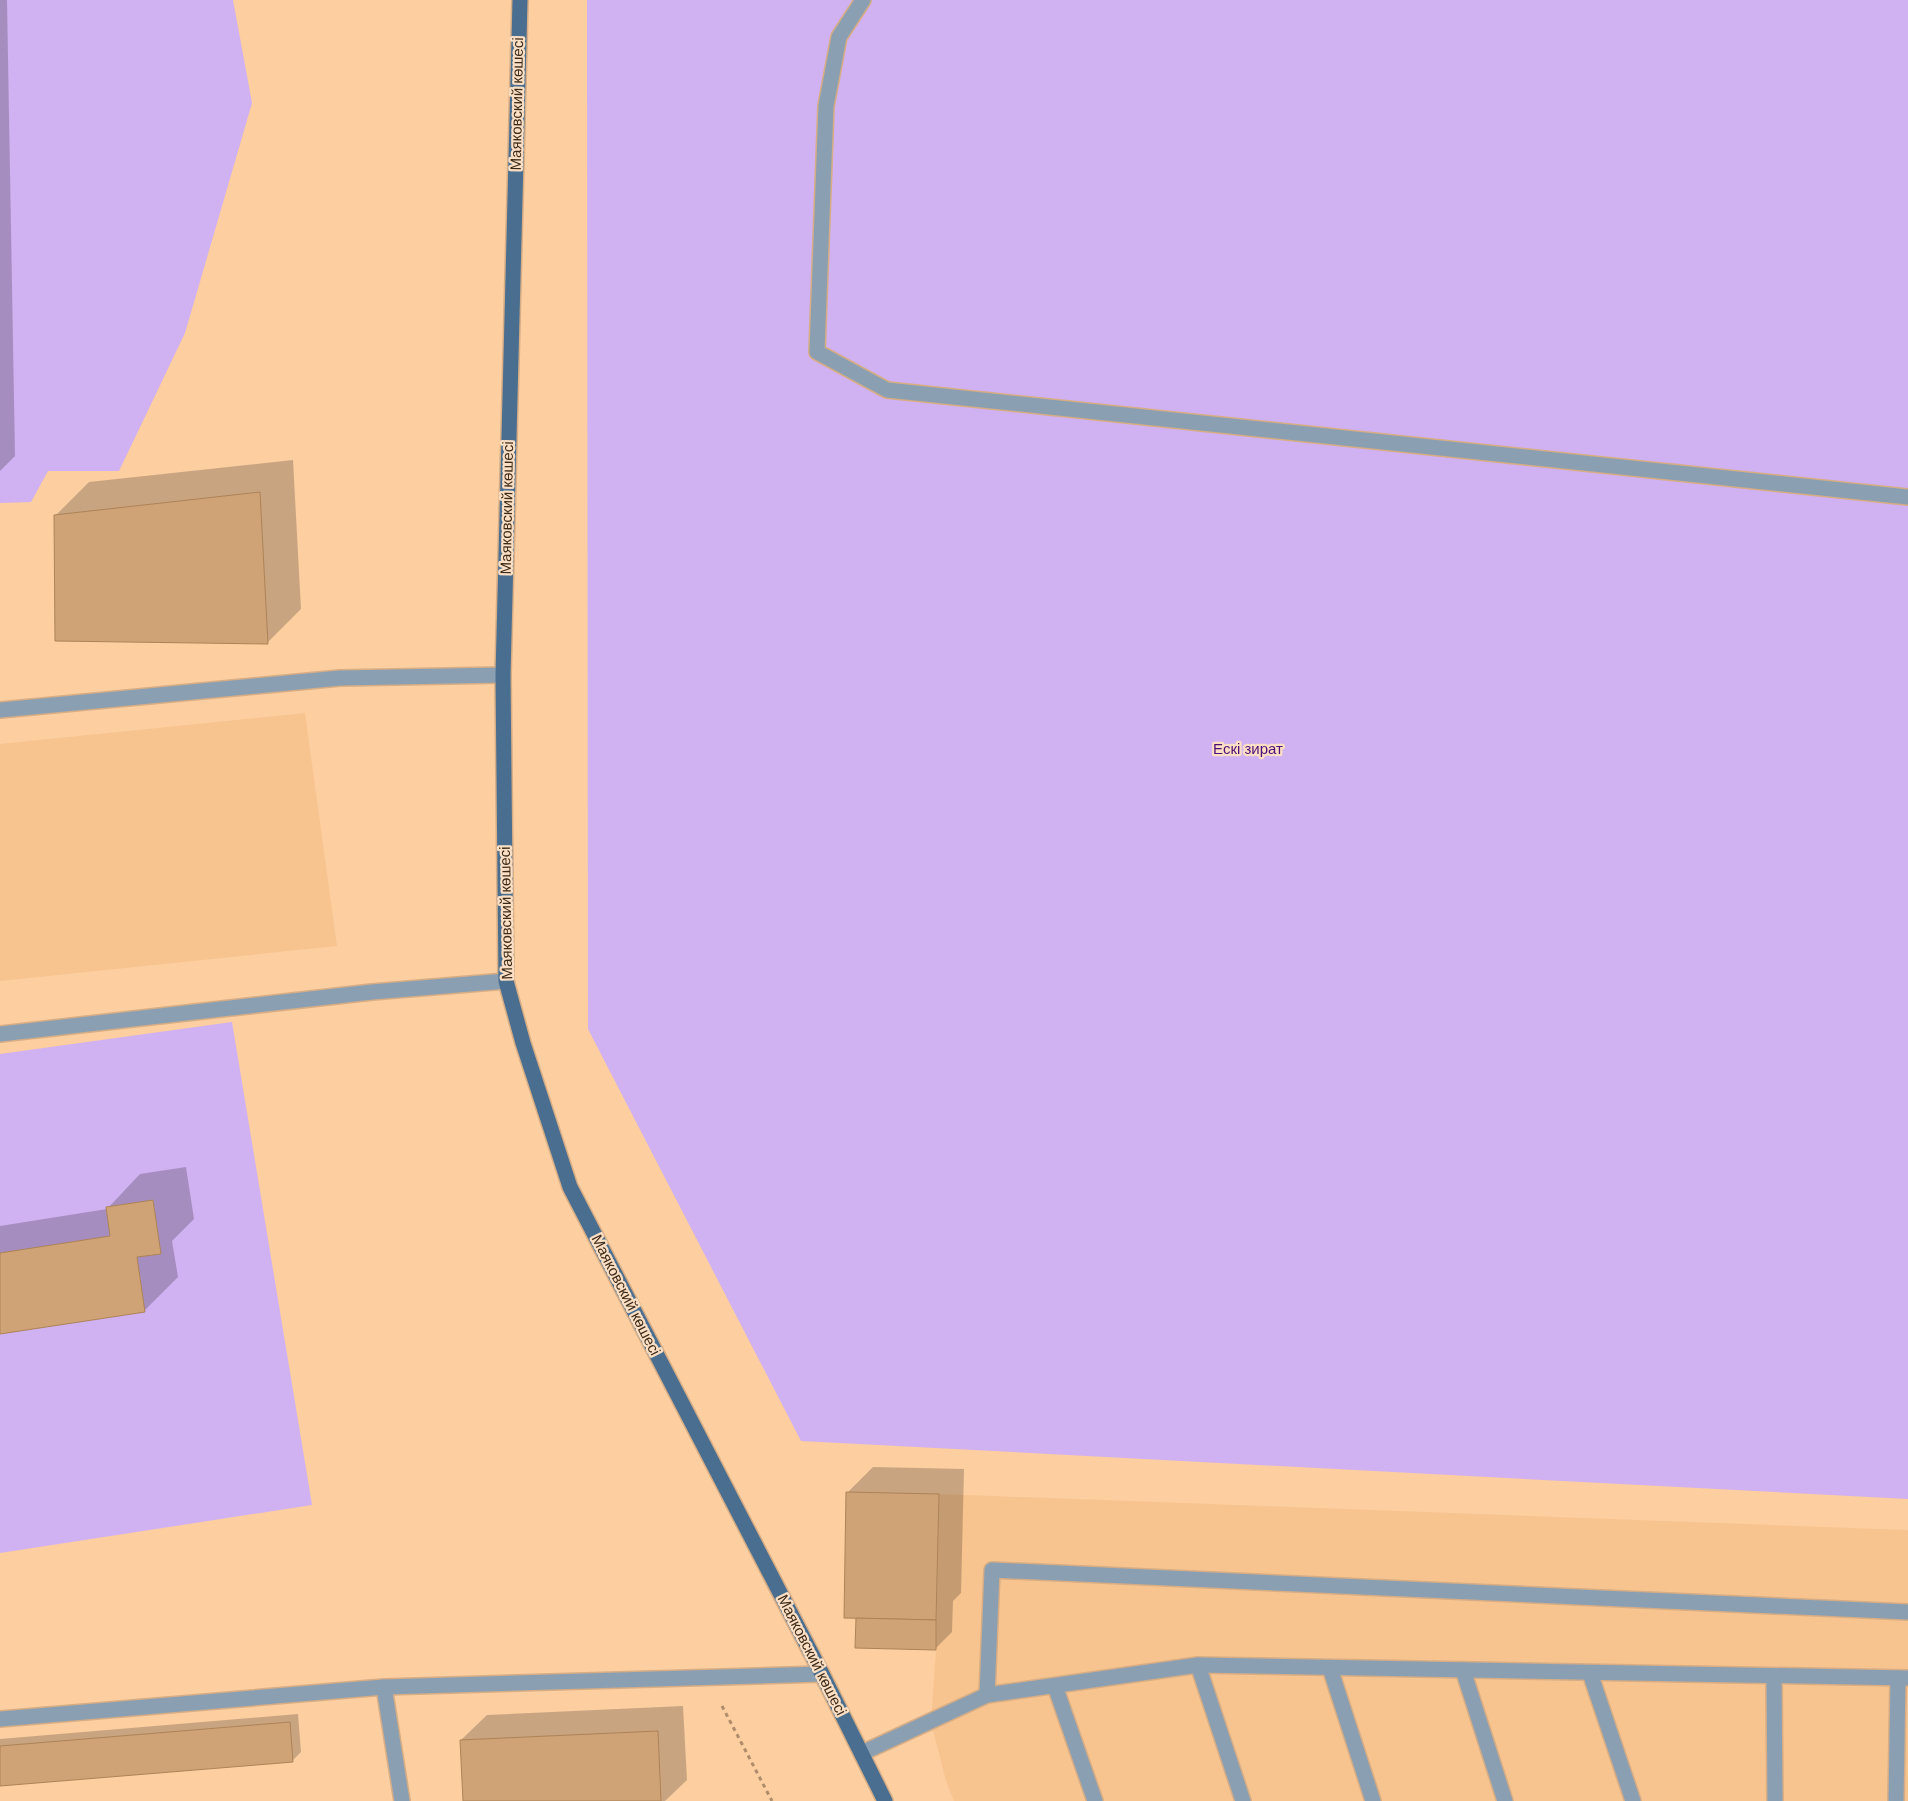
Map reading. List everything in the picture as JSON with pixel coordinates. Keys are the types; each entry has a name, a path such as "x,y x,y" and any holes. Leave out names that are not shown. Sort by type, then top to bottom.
{"main road":[{"name":"Маяковский көшесі","path":"520,0 503,674 506,981 523,1043 570,1187 822,1674 885,1801"}],"lane":[{"path":"863,0 838,37 826,106 818,352 886,390 1908,497"},
{"path":"0,710 340,678 503,674"},
{"path":"0,1034 372,992 506,981"},
{"path":"987,1695 992,1570 1908,1612"},
{"path":"862,1753 987,1695 1198,1665 1903,1678 1896,1801"},
{"path":"1198,1665 1243,1801"},
{"path":"1330,1668 1373,1801"},
{"path":"1463,1670 1505,1801"},
{"path":"1590,1672 1633,1801"},
{"path":"0,1718 384,1687 822,1674"},
{"path":"1774,1676 1775,1801"},
{"path":"1055,1686 1094,1801"},
{"path":"384,1687 402,1801"}],"path":[{"path":"707,1678 772,1801"}],"shaded area":[{"path":"305,713 337,946 0,981 0,744"},
{"path":"939,1494 1908,1530 1908,1801 954,1801 946,1781 931,1722 936,1650"}],"green space":[{"path":"0,0 233,0 252,103 185,333 119,471 48,471 31,502 0,503"},
{"name":"Ескі зират","path":"587,0 1908,0 1908,1499 801,1441 588,1029"},
{"path":"232,1022 312,1505 0,1553 0,1054"}],"building":[{"path":"260,492 268,644 55,641 54,515"},
{"path":"153,1200 161,1254 137,1257 145,1312 0,1334 0,1253 110,1236 106,1207"},
{"path":"846,1492 939,1494 936,1620 844,1618"},
{"path":"856,1618 936,1620 936,1650 855,1648"},
{"path":"290,1722 293,1762 0,1786 0,1746"},
{"path":"658,1731 661,1801 463,1801 460,1740"}]}
